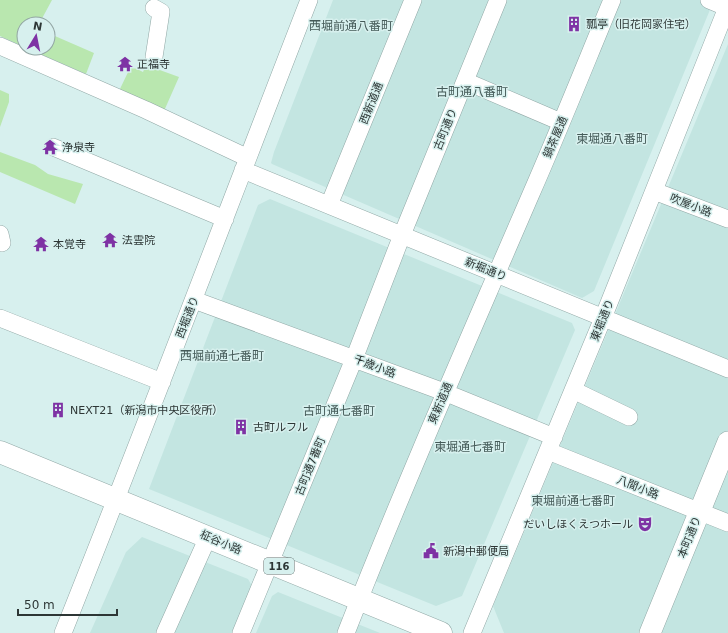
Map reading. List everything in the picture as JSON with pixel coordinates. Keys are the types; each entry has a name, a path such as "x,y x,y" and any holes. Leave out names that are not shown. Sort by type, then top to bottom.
{"highway":[{"name":"柾谷小路","path":"0,452 441,633"}],"main road":[{"name":"本町通り","path":"650,633 728,442"}],"street":[{"name":"西堀通り","path":"63,633 117,500 309,0"},
{"name":"西新道通","path":"329,205 413,0"},
{"name":"古町通り","path":"402,235 498,0"},
{"name":"鍋茶屋通","path":"496,274 612,0"},
{"path":"710,0 728,7"},
{"name":"東堀通り","path":"472,633 604,318 728,7"},
{"path":"154,8 161,12 154,57"},
{"name":"新堀通り","path":"0,46 146,110 246,164 329,205 728,369"},
{"path":"465,81 561,122"},
{"path":"53,147 225,219"},
{"name":"吹屋小路","path":"654,191 728,220"},
{"name":"古町通7番町","path":"241,633 354,358 402,235"},
{"name":"東新道通","path":"346,633 444,392 496,274"},
{"name":"千歳小路","path":"194,300 444,392 551,444"},
{"path":"0,318 162,382"},
{"path":"573,390 630,417"},
{"name":"八間小路","path":"551,444 728,523"},
{"path":"165,633 208,537"}],"shaded area":[{"path":"333,0 714,0 594,291 582,298 271,163"},
{"path":"728,44 728,633 504,633 493,606"},
{"path":"270,199 572,323 575,330 462,596 436,606 149,489 258,205"},
{"path":"142,537 248,579 252,586 232,633 90,633 126,552"},
{"path":"278,592 380,633 256,633 272,596"}],"green space":[{"path":"0,0 52,0 43,16 16,16 16,43 0,36"},
{"path":"56,36 94,53 86,74 44,56 56,56"},
{"path":"146,65 179,77 164,111 119,91 131,66 143,72"},
{"path":"0,90 9,94 9,102 0,127"},
{"path":"0,152 35,165 48,174 83,184 75,204 0,172"}],"place":[{"name":"瓢亭（旧花岡家住宅）","path":"574,24"},
{"name":"正福寺","path":"125,64"},
{"name":"浄泉寺","path":"50,147"},
{"name":"法雲院","path":"110,240"},
{"name":"本覚寺","path":"41,244"},
{"name":"NEXT21（新潟市中央区役所）","path":"58,410"},
{"name":"古町ルフル","path":"241,427"},
{"name":"だいしほくえつホール","path":"645,524"},
{"name":"新潟中郵便局","path":"431,551"}],"district":[{"name":"西堀前通八番町","path":"351,26"},
{"name":"古町通八番町","path":"472,92"},
{"name":"東堀通八番町","path":"612,139"},
{"name":"西堀前通七番町","path":"222,356"},
{"name":"古町通七番町","path":"339,411"},
{"name":"東堀通七番町","path":"470,447"},
{"name":"東堀前通七番町","path":"573,501"}]}
